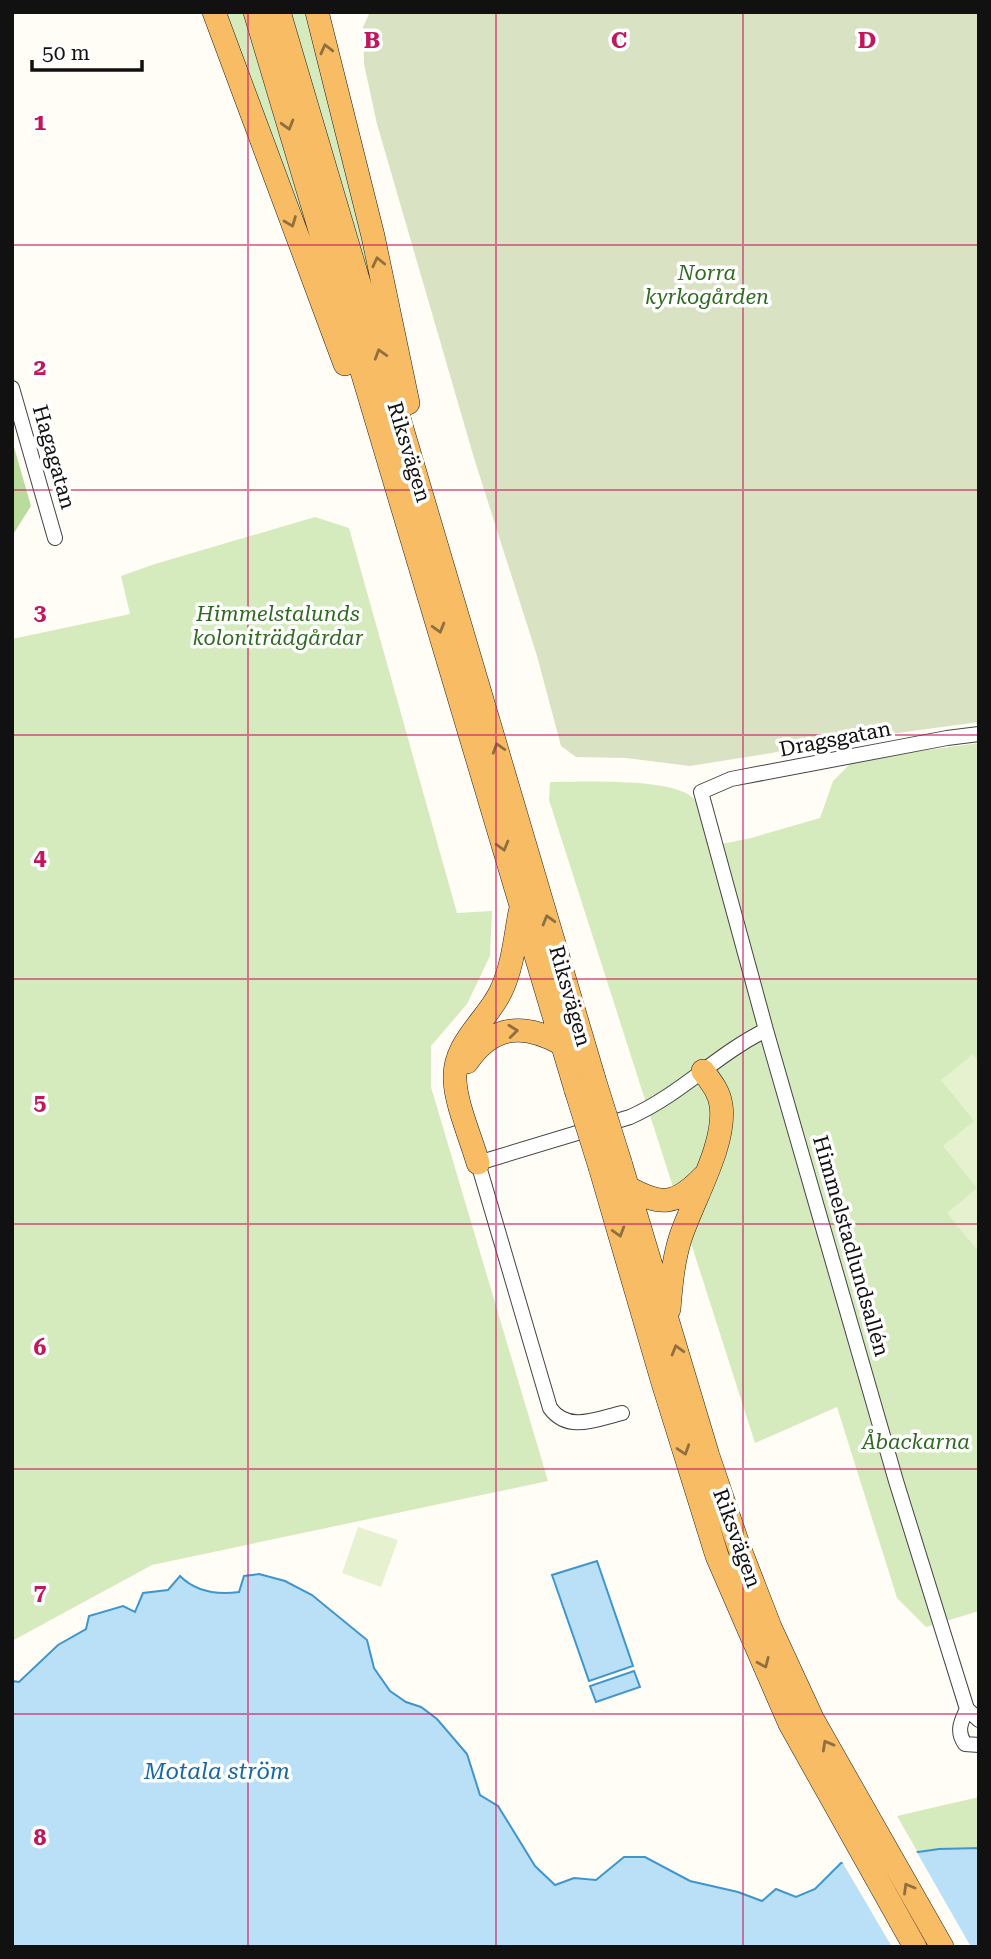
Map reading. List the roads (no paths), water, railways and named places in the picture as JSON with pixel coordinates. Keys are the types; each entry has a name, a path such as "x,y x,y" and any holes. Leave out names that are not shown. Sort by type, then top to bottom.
{"highway":[{"path":"214,12 419,563"},
{"name":"Riksvägen","path":"255,12 562,1044 585,1085"},
{"name":"Riksvägen","path":"279,12 428,513 585,1085 610,1164 663,1383 717,1556 790,1724 942,1947"},
{"path":"317,12 376,249 428,513"},
{"path":"478,1163 455,1079 460,1049 495,1004 503,988 513,952 521,905"},
{"path":"458,1094 461,1076 467,1063 487,1039 503,1032 530,1030 562,1044"},
{"path":"668,1319 676,1256 719,1137 722,1114 719,1096 703,1071"},
{"name":"Riksvägen","path":"610,1164 627,1187 738,1547 770,1628 808,1709 850,1810 915,1947"},
{"path":"627,1187 654,1200 671,1200 683,1195 705,1174"}],"street":[{"name":"Hagagatan","path":"12,388 55,538"},
{"name":"Dragsgatan","path":"701,792 731,779 947,737 979,734"},
{"name":"Himmelstadlundsallén","path":"701,792 765,1030 899,1493 967,1709 960,1724 960,1736 965,1744 979,1745"},
{"path":"622,1413 570,1423 556,1416 550,1408 478,1163 630,1117 667,1098 735,1047 765,1030"},
{"path":"967,1709 979,1720"}],"water":[{"path":"597,1561 633,1666 589,1681 552,1575"},
{"name":"Motala ström","path":"259,1574 285,1581 312,1595 367,1640 374,1668 390,1691 406,1702 421,1707 437,1719 467,1754 480,1795 498,1806 535,1866 555,1885 574,1878 596,1880 624,1857 645,1857 690,1881 738,1892 762,1901 776,1889 796,1897 815,1889 841,1863 939,1849 979,1848 979,1947 12,1947 12,1681 19,1682 58,1645 86,1629 89,1616 123,1606 135,1612 143,1593 168,1590 180,1576 200,1589 231,1593 239,1592 244,1576"},
{"path":"634,1671 640,1687 596,1702 590,1686"}],"park label":[{"name":"Norra kyrkogården","path":"707,285"},
{"name":"Himmelstalunds koloniträdgårdar","path":"278,626"},
{"name":"Åbackarna","path":"916,1442"}]}
